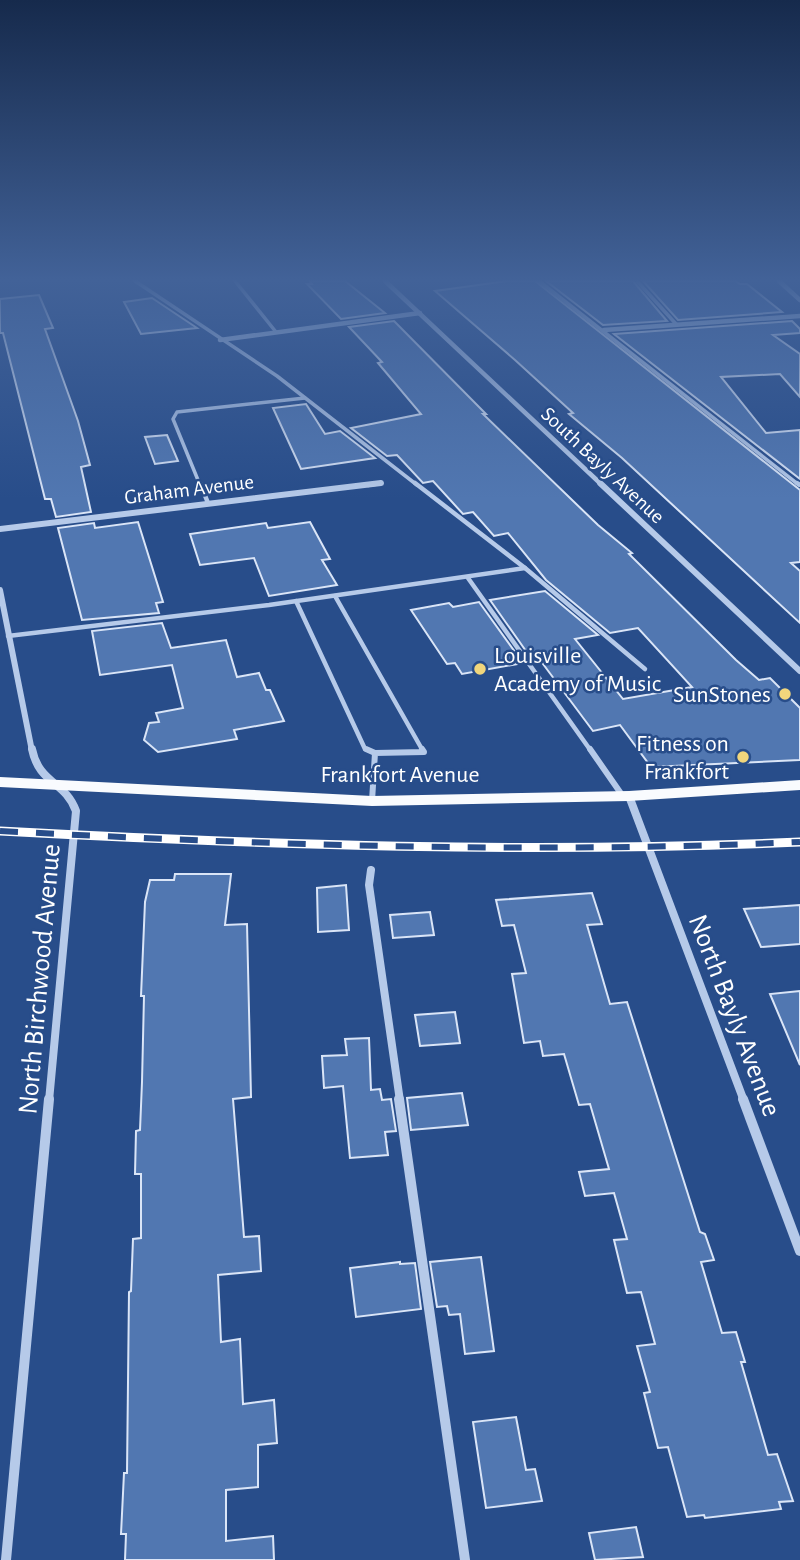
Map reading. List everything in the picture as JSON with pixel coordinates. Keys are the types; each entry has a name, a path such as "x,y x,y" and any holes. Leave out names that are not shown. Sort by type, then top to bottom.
{"main road":[{"name":"Frankfort Avenue","path":"0,782 372,801 626,796 800,785"}],"street":[{"name":"South Bayly Avenue","path":"463,354 800,671"},
{"name":"Graham Avenue","path":"0,529 381,483"},
{"name":"North Birchwood Avenue","path":"0,590 35,765 40,774 72,797 76,811 6,1560"},
{"name":"North Bayly Avenue","path":"626,796 800,1251"},
{"path":"371,870 369,885 465,1560"}],"lane":[{"path":"242,354 277,376 525,568 645,670"},
{"path":"629,354 800,485"},
{"path":"208,503 173,419 177,412 305,398"},
{"path":"8,636 296,601 525,568"},
{"path":"468,578 626,796"},
{"path":"296,601 365,750 375,753 424,752 334,596"},
{"path":"372,801 375,753"}],"building":[{"path":"8,354 54,354 78,421 90,465 81,467 91,512 56,517 51,499 45,499"},
{"path":"374,354 426,354 486,414 483,414 598,525 632,553 629,554 736,660 759,680 770,678 800,708 800,760 651,767 620,725 593,731 540,660 533,661 490,600 545,591 598,635 575,639 623,699 692,687 638,628 610,633 546,580 508,533 494,536 473,512 463,514 433,481 423,483 397,455 387,456 351,428 421,414 378,363 382,362"},
{"path":"508,354 627,354 800,490 800,562 791,563 800,571 800,623 622,458 569,414 573,413"},
{"path":"639,354 800,354 800,397 780,374 721,377 766,433 800,430 800,479"},
{"path":"306,404 325,434 340,431 375,458 301,469 273,408"},
{"path":"167,435 178,461 155,464 145,437"},
{"path":"138,522 163,602 156,603 159,613 82,620 58,528 94,523 95,528"},
{"path":"310,522 330,559 322,560 337,585 269,596 254,558 200,565 190,534 266,523 268,528"},
{"path":"479,602 523,663 462,674 455,663 447,664 411,610 449,603 453,607"},
{"path":"162,623 171,648 226,640 237,677 259,673 284,721 234,730 237,739 158,752 144,740 149,723 159,722 156,713 183,708 172,665 100,675 92,631"},
{"path":"175,874 231,874 225,925 247,924 251,1097 233,1099 244,1237 259,1236 261,1271 218,1275 221,1342 240,1339 243,1404 274,1400 277,1443 258,1445 258,1487 226,1490 226,1541 273,1536 274,1560 125,1560 126,1534 121,1534 124,1473 127,1473 129,1292 133,1239 141,1238 141,1174 135,1174 136,1131 140,1130 142,1082 144,996 141,996 145,902 150,880 174,880"},
{"path":"346,885 349,930 318,932 317,888"},
{"path":"592,893 602,924 587,925 610,1004 627,1002 700,1232 705,1234 714,1260 701,1262 722,1333 736,1332 745,1362 741,1362 768,1455 777,1454 793,1501 779,1502 781,1509 705,1518 704,1515 687,1517 668,1447 658,1448 644,1393 650,1392 637,1346 655,1344 641,1292 627,1293 614,1240 627,1239 614,1193 585,1196 579,1172 609,1169 590,1104 579,1105 564,1054 543,1056 540,1041 524,1043 512,974 526,973 514,925 502,926 496,900"},
{"path":"800,905 800,944 761,947 744,909"},
{"path":"430,912 434,935 393,938 390,915"},
{"path":"800,991 800,1065 770,994"},
{"path":"455,1012 460,1043 420,1046 415,1015"},
{"path":"369,1038 371,1090 380,1089 382,1100 391,1099 396,1131 385,1132 388,1155 350,1158 343,1086 324,1088 322,1056 347,1055 345,1039"},
{"path":"462,1093 468,1125 411,1130 407,1098"},
{"path":"481,1257 494,1351 465,1354 460,1314 449,1315 447,1306 437,1307 430,1262"},
{"path":"400,1262 415,1263 421,1309 356,1317 350,1268"},
{"path":"516,1417 526,1470 535,1469 542,1501 486,1508 473,1422"},
{"path":"636,1527 643,1557 595,1560 589,1533"}],"railway":[{"path":"0,831 400,846 600,847 800,842"}],"place":[{"name":"Louisville Academy of Music","path":"480,669"},
{"name":"SunStones","path":"785,694"},
{"name":"Fitness on Frankfort","path":"743,757"}]}
